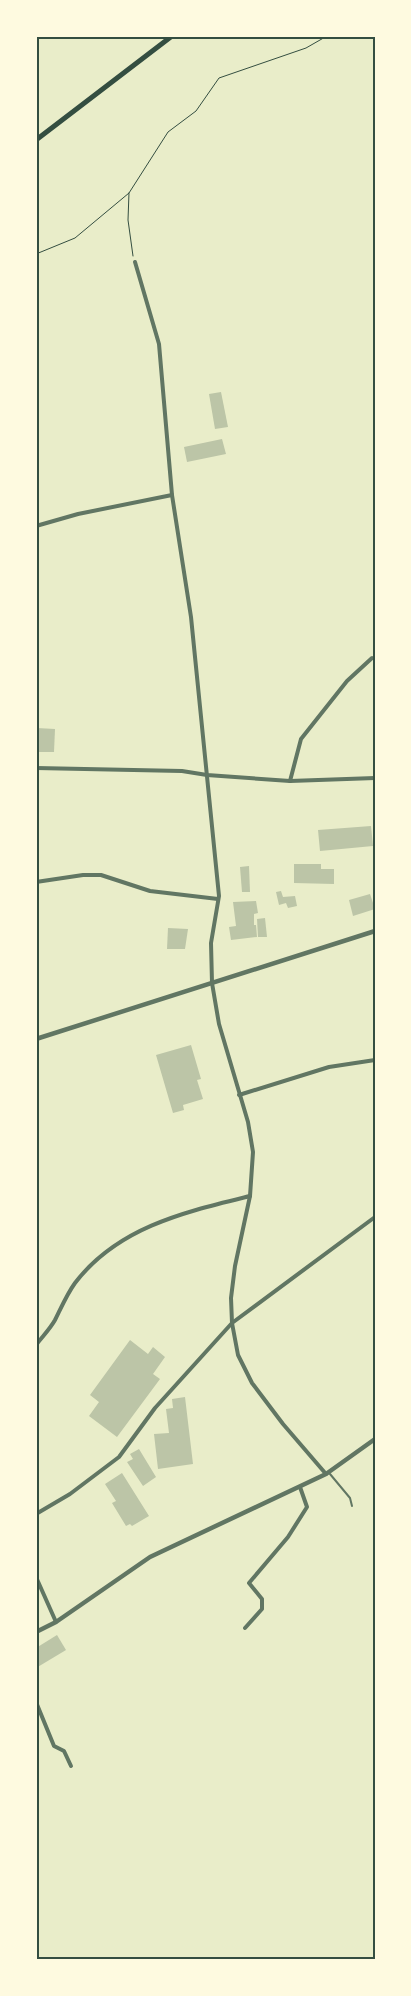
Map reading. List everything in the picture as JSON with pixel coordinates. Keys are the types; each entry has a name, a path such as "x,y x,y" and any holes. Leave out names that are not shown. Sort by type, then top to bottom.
{"main road":[{"path":"36,140 172,36"}],"street":[{"path":"135,262 159,344 172,495 191,617 218,899 211,943 212,983 219,1024 252,1145 250,1196 231,1298 232,1324 238,1355 252,1383 283,1424 327,1473"},
{"path":"36,526 78,514 172,495"},
{"path":"290,781 301,739 347,681 372,658"},
{"path":"36,768 182,770 207,775 290,781 375,778"},
{"path":"36,882 83,875 101,875 150,891 218,899"},
{"path":"36,1039 375,932"},
{"path":"239,1095 329,1067 375,1060"},
{"path":"36,1345 53,1323 74,1284 95,1261 128,1235 196,1209 250,1196"},
{"path":"36,1514 70,1494 119,1457 155,1408 232,1324 375,1217"},
{"path":"36,1632 56,1622 150,1557 327,1473 375,1438"},
{"path":"245,1628 262,1609 262,1599 249,1583 288,1537 307,1507 300,1487"},
{"path":"36,1577 56,1622"},
{"path":"36,1702 54,1746 64,1750 71,1766"}],"lane":[{"path":"327,1473 350,1498 352,1506"}],"path":[{"path":"36,254 75,238 129,192 168,132 196,111 219,78 306,48 327,36"},
{"path":"129,192 130,246 135,262"}],"building":[{"path":"221,392 228,427 215,429 209,394"},
{"path":"222,439 226,454 187,462 184,447"},
{"path":"37,728 55,729 54,752 36,752"},
{"path":"371,826 373,846 320,851 318,830"},
{"path":"294,864 321,864 321,869 334,869 334,884 294,883"},
{"path":"249,866 250,892 242,892 240,867"},
{"path":"281,891 283,897 295,896 297,906 288,908 286,903 279,905 276,892"},
{"path":"370,894 375,909 353,916 349,900"},
{"path":"256,901 258,913 254,914 254,925 256,925 257,937 231,940 229,927 236,926 233,902"},
{"path":"265,918 267,937 258,937 257,919"},
{"path":"168,928 188,929 185,949 167,949"},
{"path":"191,1045 201,1079 197,1080 203,1099 183,1105 184,1110 173,1113 156,1055"},
{"path":"130,1340 148,1354 153,1347 165,1357 153,1374 160,1379 117,1437 89,1416 99,1402 90,1395"},
{"path":"185,1397 193,1464 158,1469 154,1434 169,1433 166,1409 173,1408 172,1399"},
{"path":"139,1449 156,1477 143,1486 127,1462 133,1459 130,1454"},
{"path":"122,1473 149,1516 132,1526 130,1524 126,1526 112,1503 116,1501 105,1484"},
{"path":"57,1635 66,1650 36,1668 36,1648"}]}
